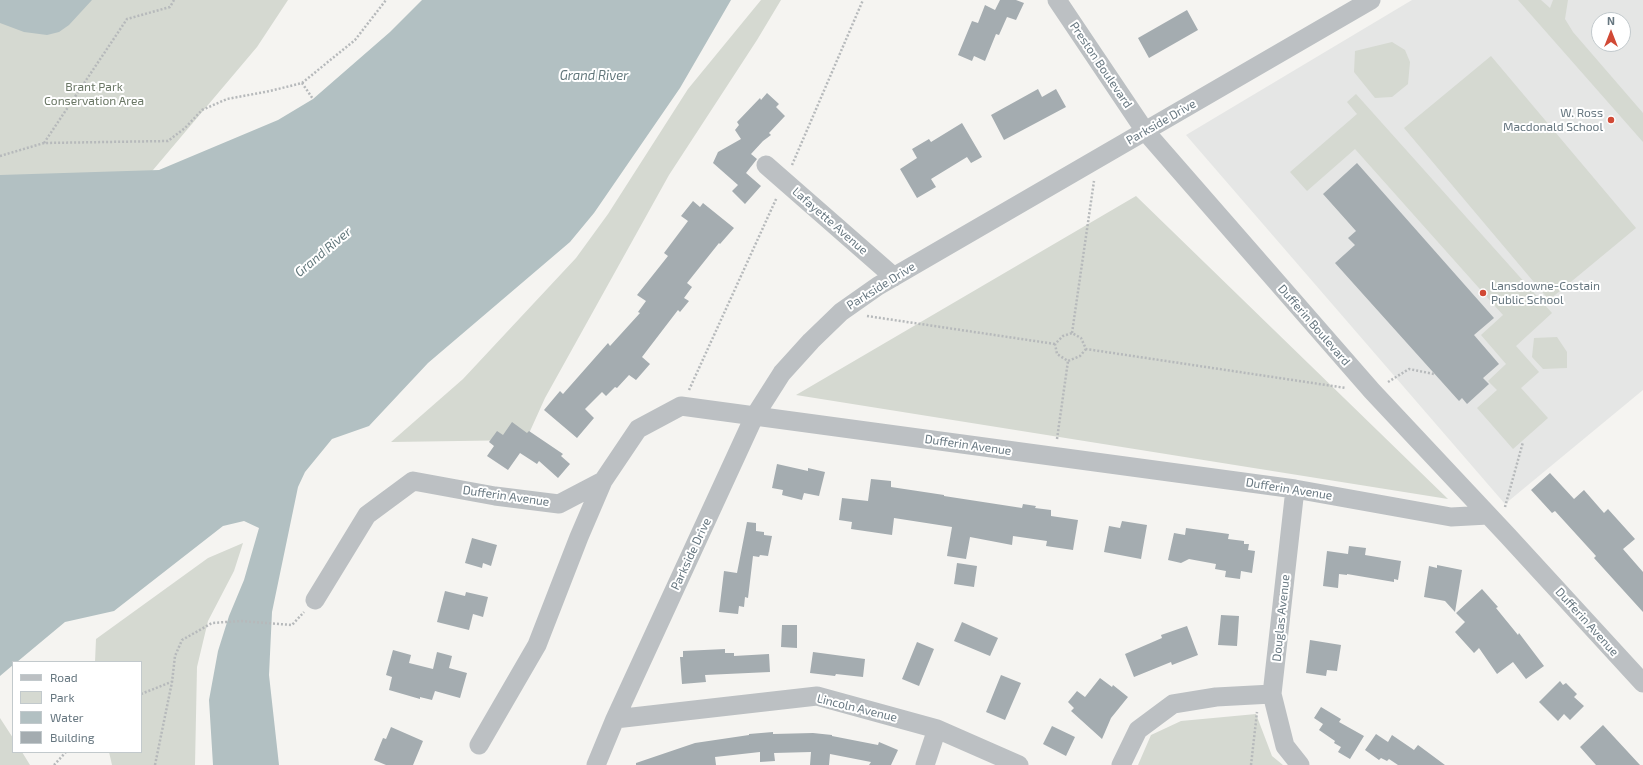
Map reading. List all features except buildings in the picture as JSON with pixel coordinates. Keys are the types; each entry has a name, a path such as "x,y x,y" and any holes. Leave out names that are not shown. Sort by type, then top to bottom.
{"street":[{"name":"Preston Boulevard","path":"1057,0 1145,131"},
{"name":"Parkside Drive","path":"596,765 615,719 754,417 782,373 811,341 841,312 878,286 1145,131 1347,7 1371,0"},
{"name":"Dufferin Boulevard","path":"1145,131 1372,391 1488,515"},
{"name":"Lafayette Avenue","path":"766,165 894,277"},
{"name":"Dufferin Avenue","path":"315,600 368,515 413,481 495,496 559,504 603,481 638,429 681,406 1295,489 1451,517 1488,515 1643,683"},
{"path":"479,745 537,645 579,537 603,481"},
{"name":"Douglas Avenue","path":"1295,489 1267,694 1285,746 1300,765"},
{"path":"1121,765 1138,730 1173,704 1216,697 1267,694"},
{"name":"Lincoln Avenue","path":"615,719 817,696 937,729 1018,765"},
{"path":"925,765 937,729"}],"path":[{"path":"44,143 127,19 170,7 174,0"},
{"path":"0,156 44,143 168,141 185,128 202,110 227,99 302,83 355,40 386,0"},
{"path":"681,406 832,74 863,0"},
{"path":"302,83 313,99"},
{"path":"1072,333 1097,159"},
{"path":"841,312 1055,344"},
{"path":"1055,344 1063,336 1072,333 1081,338 1086,349"},
{"path":"1055,344 1057,354 1068,361"},
{"path":"1086,349 1372,391 1409,369 1434,374"},
{"path":"1068,361 1080,356 1086,349"},
{"path":"1055,457 1068,361"},
{"path":"1508,536 1504,511 1523,442"},
{"path":"156,765 172,682 174,656 182,640 212,623 241,621 292,625 315,600"},
{"path":"142,694 172,682"},
{"path":"1251,765 1256,714 1267,694"},
{"path":"54,765 65,753"}],"shaded area":[{"name":"Lansdowne-Costain Public School","path":"1412,0 1643,0 1643,390 1505,504 1186,135"}],"green space":[{"name":"Brant Park Conservation Area","path":"0,0 288,0 257,47 0,351"},
{"path":"761,0 781,0 757,40 669,175 545,398 526,440 391,442 463,379 576,258 608,214 688,89"},
{"path":"1518,0 1541,0 1550,8 1553,0 1568,0 1565,19 1573,32 1643,113 1643,142"},
{"path":"1392,42 1405,50 1410,62 1408,84 1392,97 1375,98 1354,72 1355,51"},
{"path":"1491,56 1636,228 1549,300 1404,128"},
{"path":"1356,94 1552,313 1516,346 1539,372 1521,388 1548,418 1513,449 1477,408 1497,390 1488,381 1506,364 1481,335 1503,315 1355,149 1307,191 1290,172 1357,114 1347,102"},
{"path":"1136,196 1448,499 796,395"},
{"path":"1557,337 1567,352 1567,368 1543,369 1532,357 1534,338"},
{"path":"243,543 234,571 208,621 197,667 195,765 112,765 109,753 142,753 142,661 95,661 96,639 208,558"},
{"path":"1256,714 1272,756 1283,765 1138,765 1151,735 1181,721"},
{"path":"0,718 12,736 12,753 23,753 30,765 0,765"}],"water":[{"path":"0,0 92,0 69,25 59,32 47,35 24,32 0,23"},
{"name":"Grand River","path":"422,0 731,0 680,88 594,213 570,242 428,363 369,426 332,439 305,472 298,487 272,612 269,675 279,765 213,765 209,700 218,651 229,616 244,580 259,528 244,521 223,526 114,611 65,622 18,661 12,661 12,666 0,676 0,175 159,170 278,120 313,99 390,32"}],"place":[{"name":"W. Ross Macdonald School","path":"1611,120"},
{"name":"Lansdowne-Costain Public School","path":"1483,293"}]}
